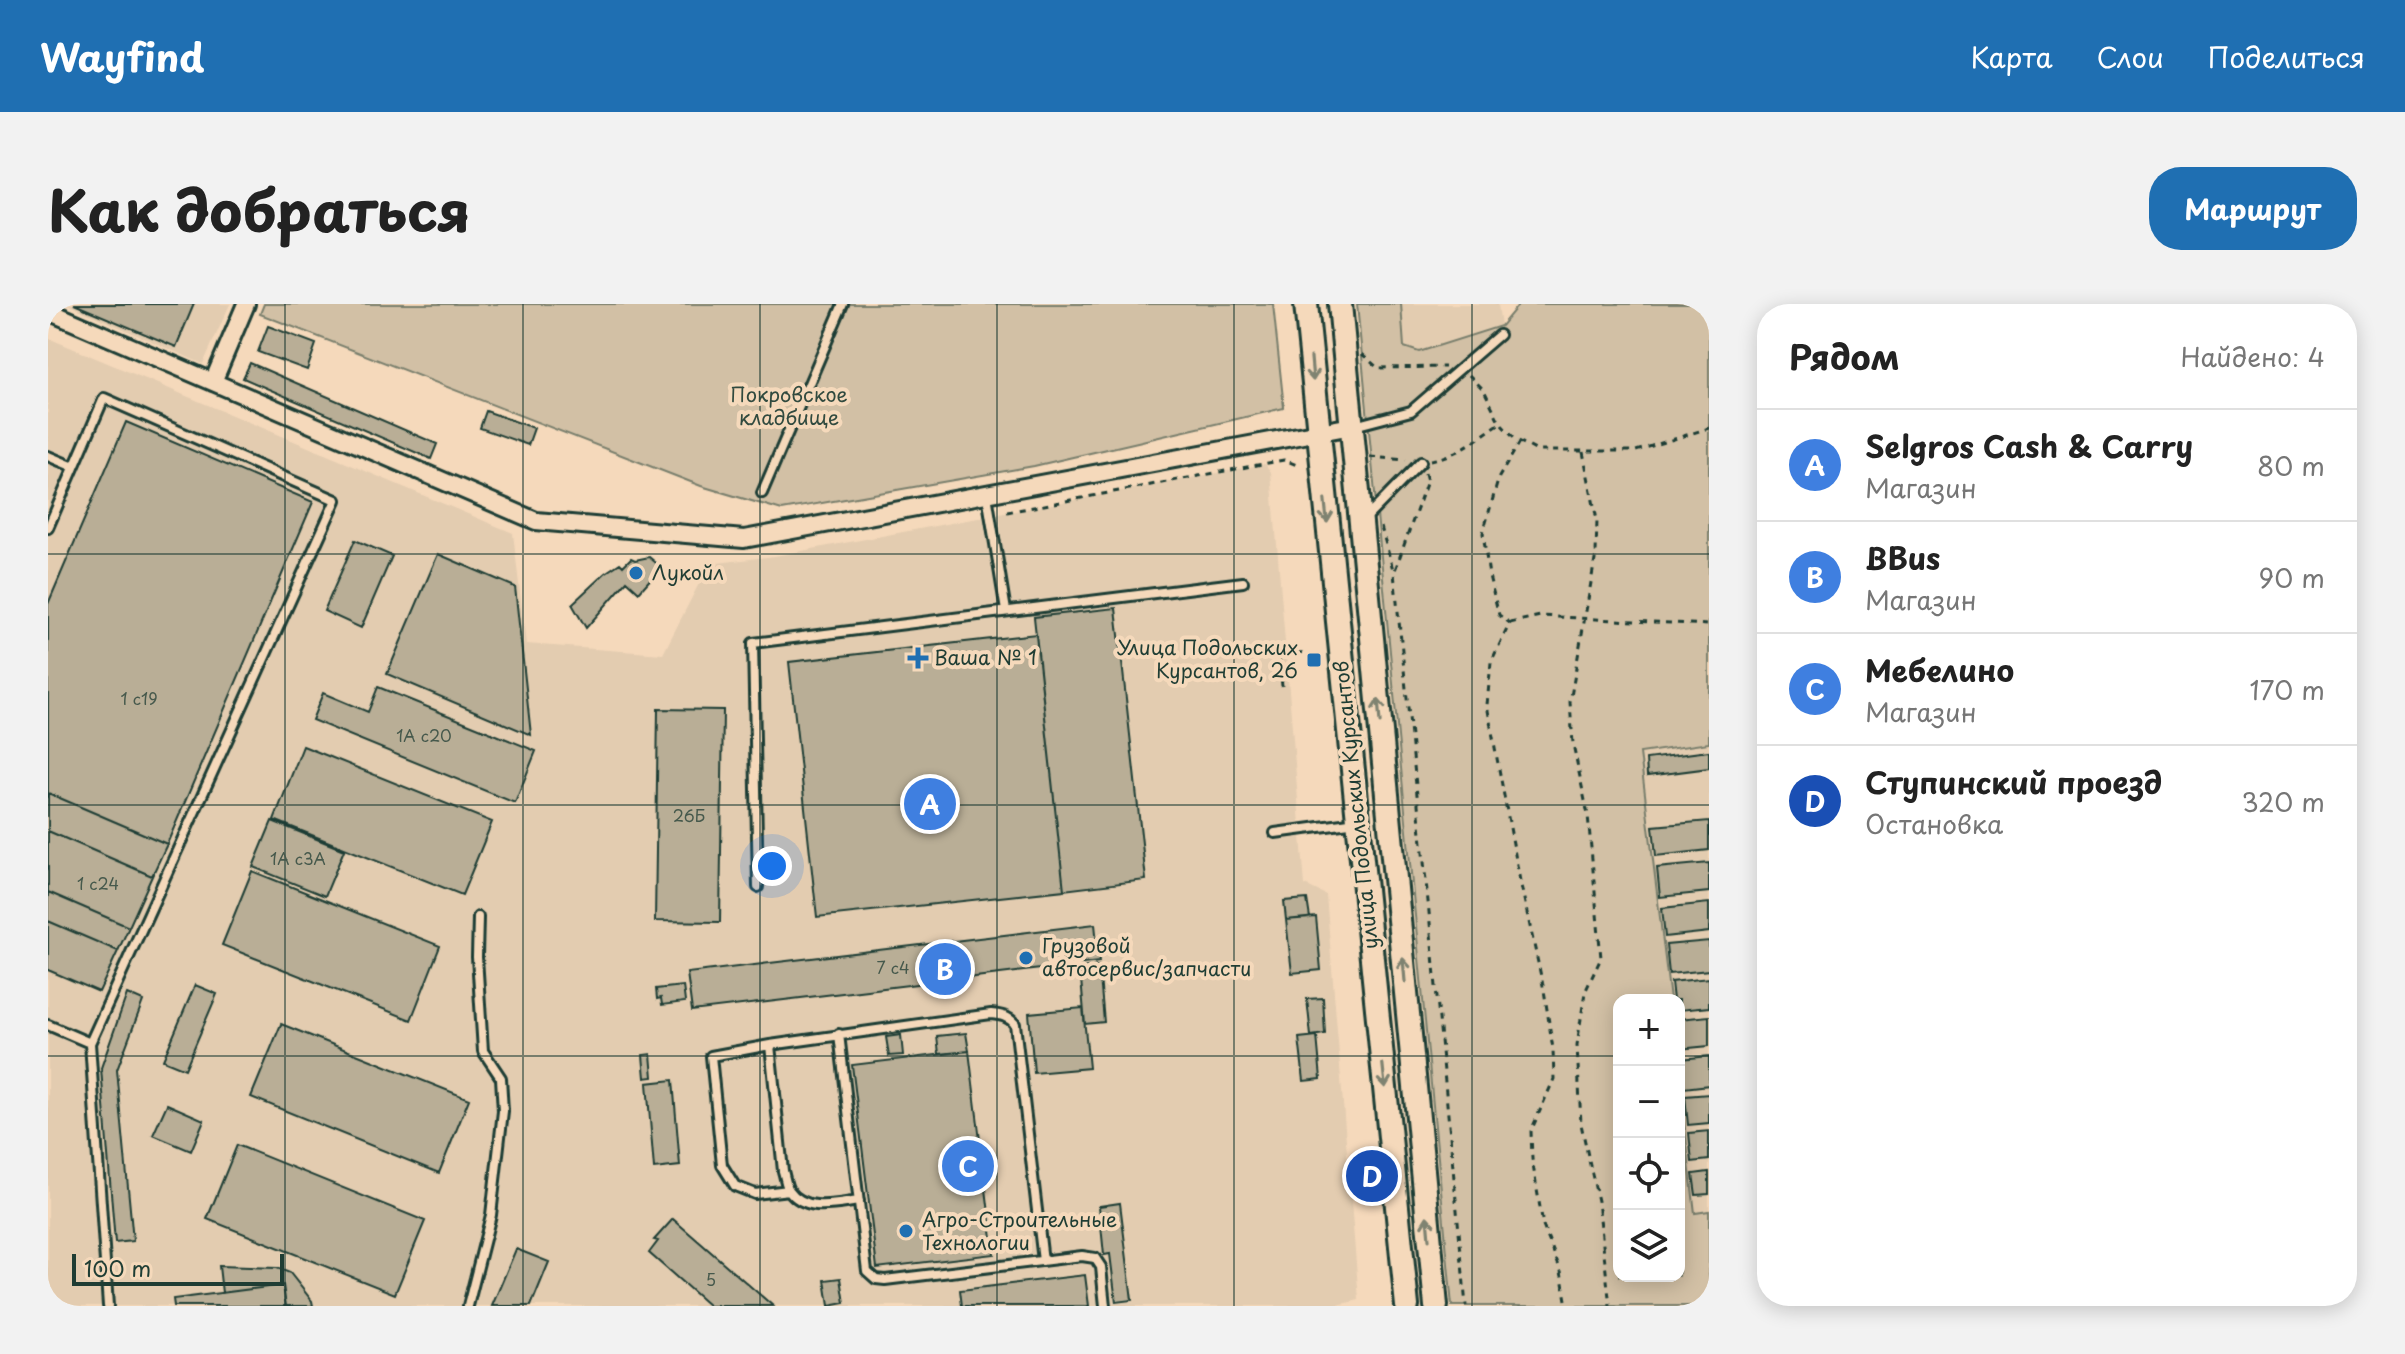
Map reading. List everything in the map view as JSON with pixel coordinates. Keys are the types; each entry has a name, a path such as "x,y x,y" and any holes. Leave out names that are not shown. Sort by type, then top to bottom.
{"main road":[{"name":"улица Подольских Курсантов","path":"1306,304 1407,1306"},
{"name":"улица Подольских Курсантов","path":"1340,304 1352,426 1368,516 1436,1306"}],"street":[{"path":"213,382 246,304"},
{"path":"48,311 536,521 744,539 1352,426"}],"lane":[{"path":"762,493 843,304"},
{"path":"1352,426 1411,411 1499,335"},
{"path":"48,528 104,398 336,500 90,1043 108,1306"},
{"path":"48,456 74,467"},
{"path":"1368,516 1421,462"},
{"path":"987,495 1006,611"},
{"path":"758,887 753,643 1243,582"},
{"path":"1275,833 1359,822"},
{"path":"468,1306 491,1215 503,1111 501,1078 483,1051 477,957 478,917"},
{"path":"789,1190 755,1194 735,1186 722,1165 711,1056 839,1034 991,1014 1010,1018 1015,1024 1043,1261"},
{"path":"48,1025 90,1043"},
{"path":"839,1034 867,1271 876,1279 1082,1256 1095,1258 1101,1267 1105,1306"},
{"path":"770,1045 783,1171 789,1190 802,1201 817,1206 859,1201"}],"path":[{"path":"1356,350 1378,368 1461,367 1484,390 1500,423 1520,442 1537,451 1636,451 1709,428"},
{"path":"1370,457 1421,462 1445,458 1464,449 1500,423"},
{"path":"1520,442 1499,477 1483,533 1499,615 1510,623 1540,616 1709,625"},
{"path":"1583,452 1597,520 1596,554 1570,702 1573,744 1588,815 1601,958 1585,992 1577,1045 1581,1124 1598,1201 1610,1306"},
{"path":"1007,512 1284,460 1297,465"},
{"path":"1394,573 1427,481 1421,462"},
{"path":"1368,516 1394,573 1466,1306"},
{"path":"1510,623 1491,662 1487,705 1553,1049 1554,1079 1531,1131 1532,1159 1543,1226 1561,1271 1567,1306"},
{"path":"1282,686 1279,656 1305,652"}],"shaded area":[{"path":"67,304 230,304 203,364"},
{"path":"1401,304 1498,304 1501,326 1419,352 1404,347"},
{"path":"48,338 513,533 526,644 663,654 709,564 775,556 1265,464 1271,472 1305,885 1326,895 1359,1300 1333,1306 48,1306"},
{"path":"1709,743 1709,1211 1695,1214 1685,1130 1685,994 1669,994 1640,752"}],"green space":[{"name":"Покровское кладбище","path":"264,304 1273,304 1284,408 1034,466 782,510 701,486 260,314"},
{"path":"1357,304 1401,304 1404,347 1419,352 1501,326 1519,304 1709,304 1709,743 1640,753 1669,994 1613,994 1613,1282 1685,1282 1685,1129 1695,1213 1709,1211 1709,1306 1452,1306"}],"building":[{"path":"74,304 194,304 176,347"},
{"path":"268,326 316,344 307,370 258,352"},
{"path":"250,363 437,444 431,459 243,378"},
{"path":"486,411 534,428 528,445 480,428"},
{"path":"126,422 313,502 167,844 48,793 48,604"},
{"path":"355,540 392,556 361,628 324,611"},
{"path":"438,554 515,587 531,735 387,674"},
{"path":"649,557 661,567 639,592 627,581 586,628 572,604 620,563 623,566 631,558"},
{"path":"1116,608 1146,880 1064,890 1034,617"},
{"path":"1036,634 1064,890 817,917 789,662"},
{"path":"378,687 536,751 515,803 312,720 323,693 368,712"},
{"path":"658,709 723,710 720,922 655,921"},
{"path":"303,746 492,822 462,895 274,820"},
{"path":"1709,751 1709,768 1647,776 1646,759"},
{"path":"48,793 167,844 152,876 48,831"},
{"path":"272,821 344,850 325,896 253,867"},
{"path":"1709,821 1709,850 1656,856 1653,826"},
{"path":"48,831 152,876 129,927 48,892"},
{"path":"1709,863 1709,892 1660,897 1657,868"},
{"path":"252,871 440,946 411,1020 222,945"},
{"path":"48,892 129,927 118,951 48,921"},
{"path":"1307,899 1310,918 1286,920 1284,901"},
{"path":"1709,903 1709,932 1665,937 1662,908"},
{"path":"1316,917 1321,970 1292,973 1286,920"},
{"path":"48,921 118,951 99,992 48,970"},
{"path":"1095,924 1099,962 692,1011 687,973"},
{"path":"1709,941 1709,970 1669,974 1666,945"},
{"path":"1099,966 1104,1022 1085,1024 1080,968"},
{"path":"1709,978 1709,1007 1685,1009 1685,994 1672,994 1671,982"},
{"path":"195,985 217,994 185,1069 163,1060"},
{"path":"683,986 685,1002 662,1005 661,998 657,999 656,989"},
{"path":"127,994 143,1001 117,1070 133,1241 115,1243 101,1068"},
{"path":"1323,998 1325,1034 1311,1036 1307,999"},
{"path":"1083,1008 1089,1068 1034,1073 1029,1013"},
{"path":"1709,1016 1709,1046 1685,1048 1685,1018"},
{"path":"281,1024 469,1099 439,1173 251,1097"},
{"path":"966,1033 969,1051 939,1054 937,1036"},
{"path":"901,1035 903,1055 889,1056 886,1037"},
{"path":"1317,1036 1321,1079 1304,1081 1299,1038"},
{"path":"969,1051 994,1254 877,1268 852,1065"},
{"path":"651,1054 653,1077 645,1078 643,1055"},
{"path":"1709,1056 1709,1085 1685,1088 1685,1059"},
{"path":"673,1080 680,1166 654,1169 647,1083"},
{"path":"1709,1094 1709,1123 1688,1125 1685,1096"},
{"path":"167,1104 204,1120 191,1151 153,1135"},
{"path":"1709,1131 1709,1160 1692,1162 1689,1133"},
{"path":"237,1145 425,1221 395,1294 207,1219"},
{"path":"1709,1172 1709,1194 1696,1195 1693,1174"},
{"path":"1120,1203 1132,1300 1116,1302 1110,1254 1104,1255 1099,1206"},
{"path":"673,1219 773,1306 709,1306 649,1253 658,1241 654,1240"},
{"path":"516,1249 549,1262 531,1306 492,1306"},
{"path":"219,1266 277,1268 290,1273 313,1306 286,1306 283,1285 222,1293"},
{"path":"1085,1275 1089,1306 962,1306 960,1290"},
{"path":"841,1278 845,1303 829,1306 825,1280"},
{"path":"283,1285 286,1306 174,1306 173,1299"}],"place":[{"name":"Лукойл","path":"636,573"},
{"name":"Ваша № 1","path":"918,658"},
{"name":"Улица Подольских Курсантов, 26","path":"1314,660"},
{"name":"Selgros Cash & Carry","path":"930,804"},
{"name":"Грузовой автосервис/запчасти","path":"1026,958"},
{"name":"BBus","path":"945,969"},
{"name":"Мебелино","path":"968,1166"},
{"name":"Ступинский проезд","path":"1372,1176"},
{"name":"Агро-Строительные Технологии","path":"906,1231"}]}
